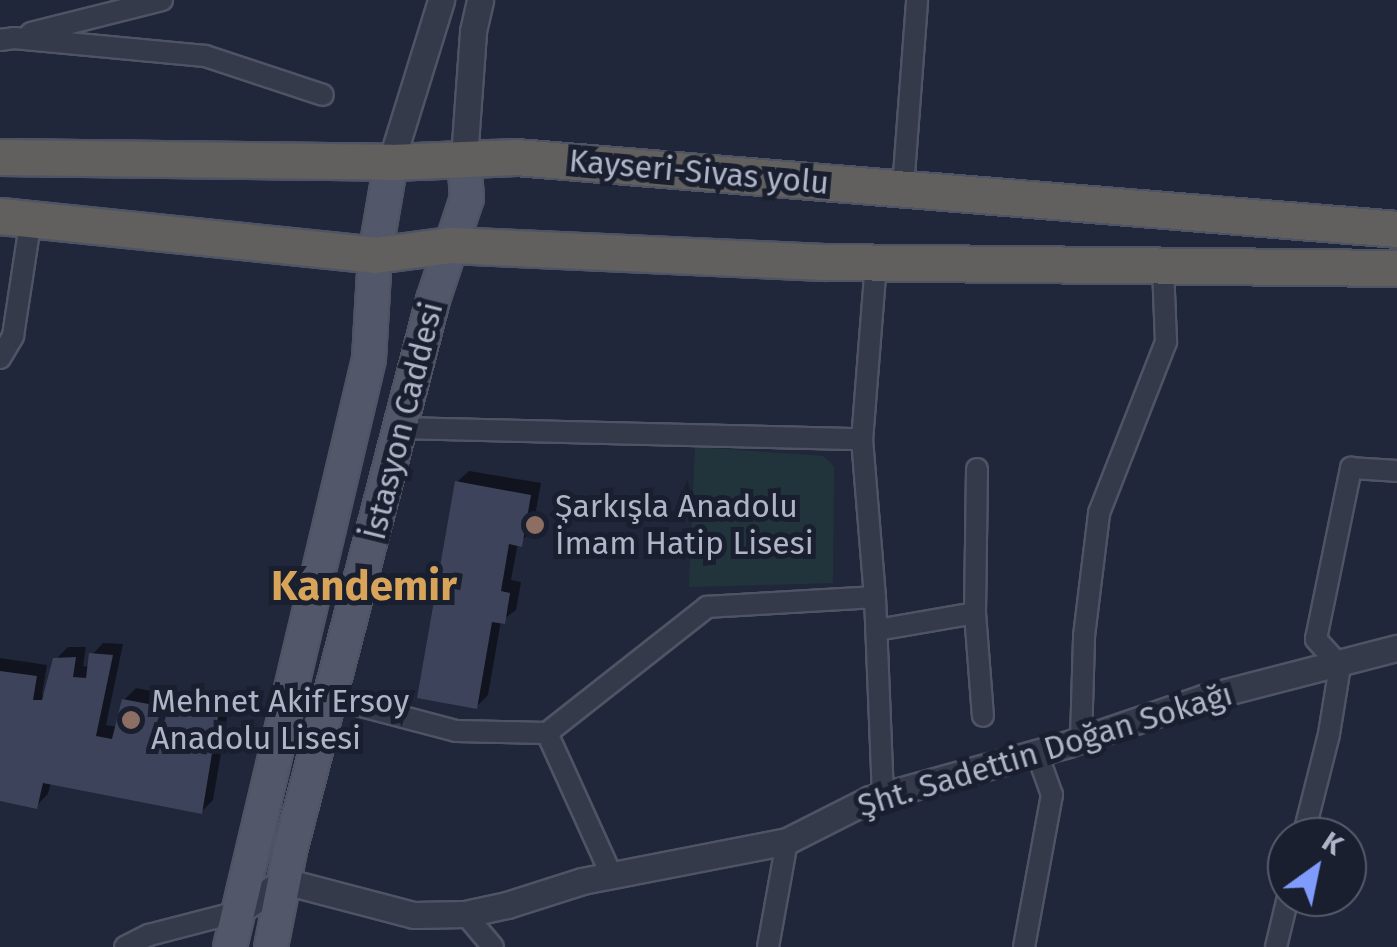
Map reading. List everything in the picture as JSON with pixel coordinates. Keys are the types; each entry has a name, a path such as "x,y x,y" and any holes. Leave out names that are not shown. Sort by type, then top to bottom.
{"highway":[{"name":"Kayseri-Sivas yolu","path":"0,157 391,162 516,157 1397,228"},
{"path":"15,218 375,254 451,246 876,263 1397,268"}],"main road":[{"name":"İstasyon Caddesi","path":"271,947 330,698 467,198 464,158"},
{"name":"İstasyon Caddesi","path":"230,947 370,359 375,254 391,162"}],"street":[{"path":"7,39 162,0"},
{"path":"391,162 441,0"},
{"path":"464,158 473,31 480,0"},
{"path":"903,188 917,0"},
{"path":"7,39 205,56 322,96"},
{"path":"0,358 13,336 15,218"},
{"path":"876,263 862,439 876,597 882,795"},
{"path":"1081,740 1084,636 1099,513 1166,342 1162,268"},
{"path":"402,428 862,439"},
{"path":"977,468 975,613 983,716"},
{"path":"1308,817 1329,734 1340,666 1316,639 1351,468 1397,471"},
{"path":"330,698 456,731 548,733 707,607 876,597"},
{"path":"877,630 975,613"},
{"name":"Şht. Sadettin Doğan Sokağı","path":"284,881 304,883 414,915 465,914 612,876 787,841 882,795 1081,740 1204,698 1340,666 1397,648"},
{"path":"548,733 612,876"},
{"path":"1024,947 1052,795 1037,752"},
{"path":"768,947 787,841"},
{"path":"126,947 149,934 237,912 284,881"},
{"path":"465,914 493,947"},
{"path":"1276,947 1283,917"}],"shaded area":[{"path":"695,447 823,456 834,466 833,583 689,587"}],"building":[{"path":"455,481 531,495 522,547 509,544 501,591 510,593 505,624 492,622 477,709 417,698"},
{"path":"89,653 113,655 96,736 112,739 122,699 218,717 202,814 43,783 37,809 0,801 0,671 37,676 33,700 42,700 53,658 76,657 73,677 86,678"}],"place":[{"name":"Şarkışla Anadolu İmam Hatip Lisesi","path":"535,525"},
{"name":"Mehnet Akif Ersoy Anadolu Lisesi","path":"131,720"}],"district":[{"name":"Kandemir","path":"364,586"}]}
